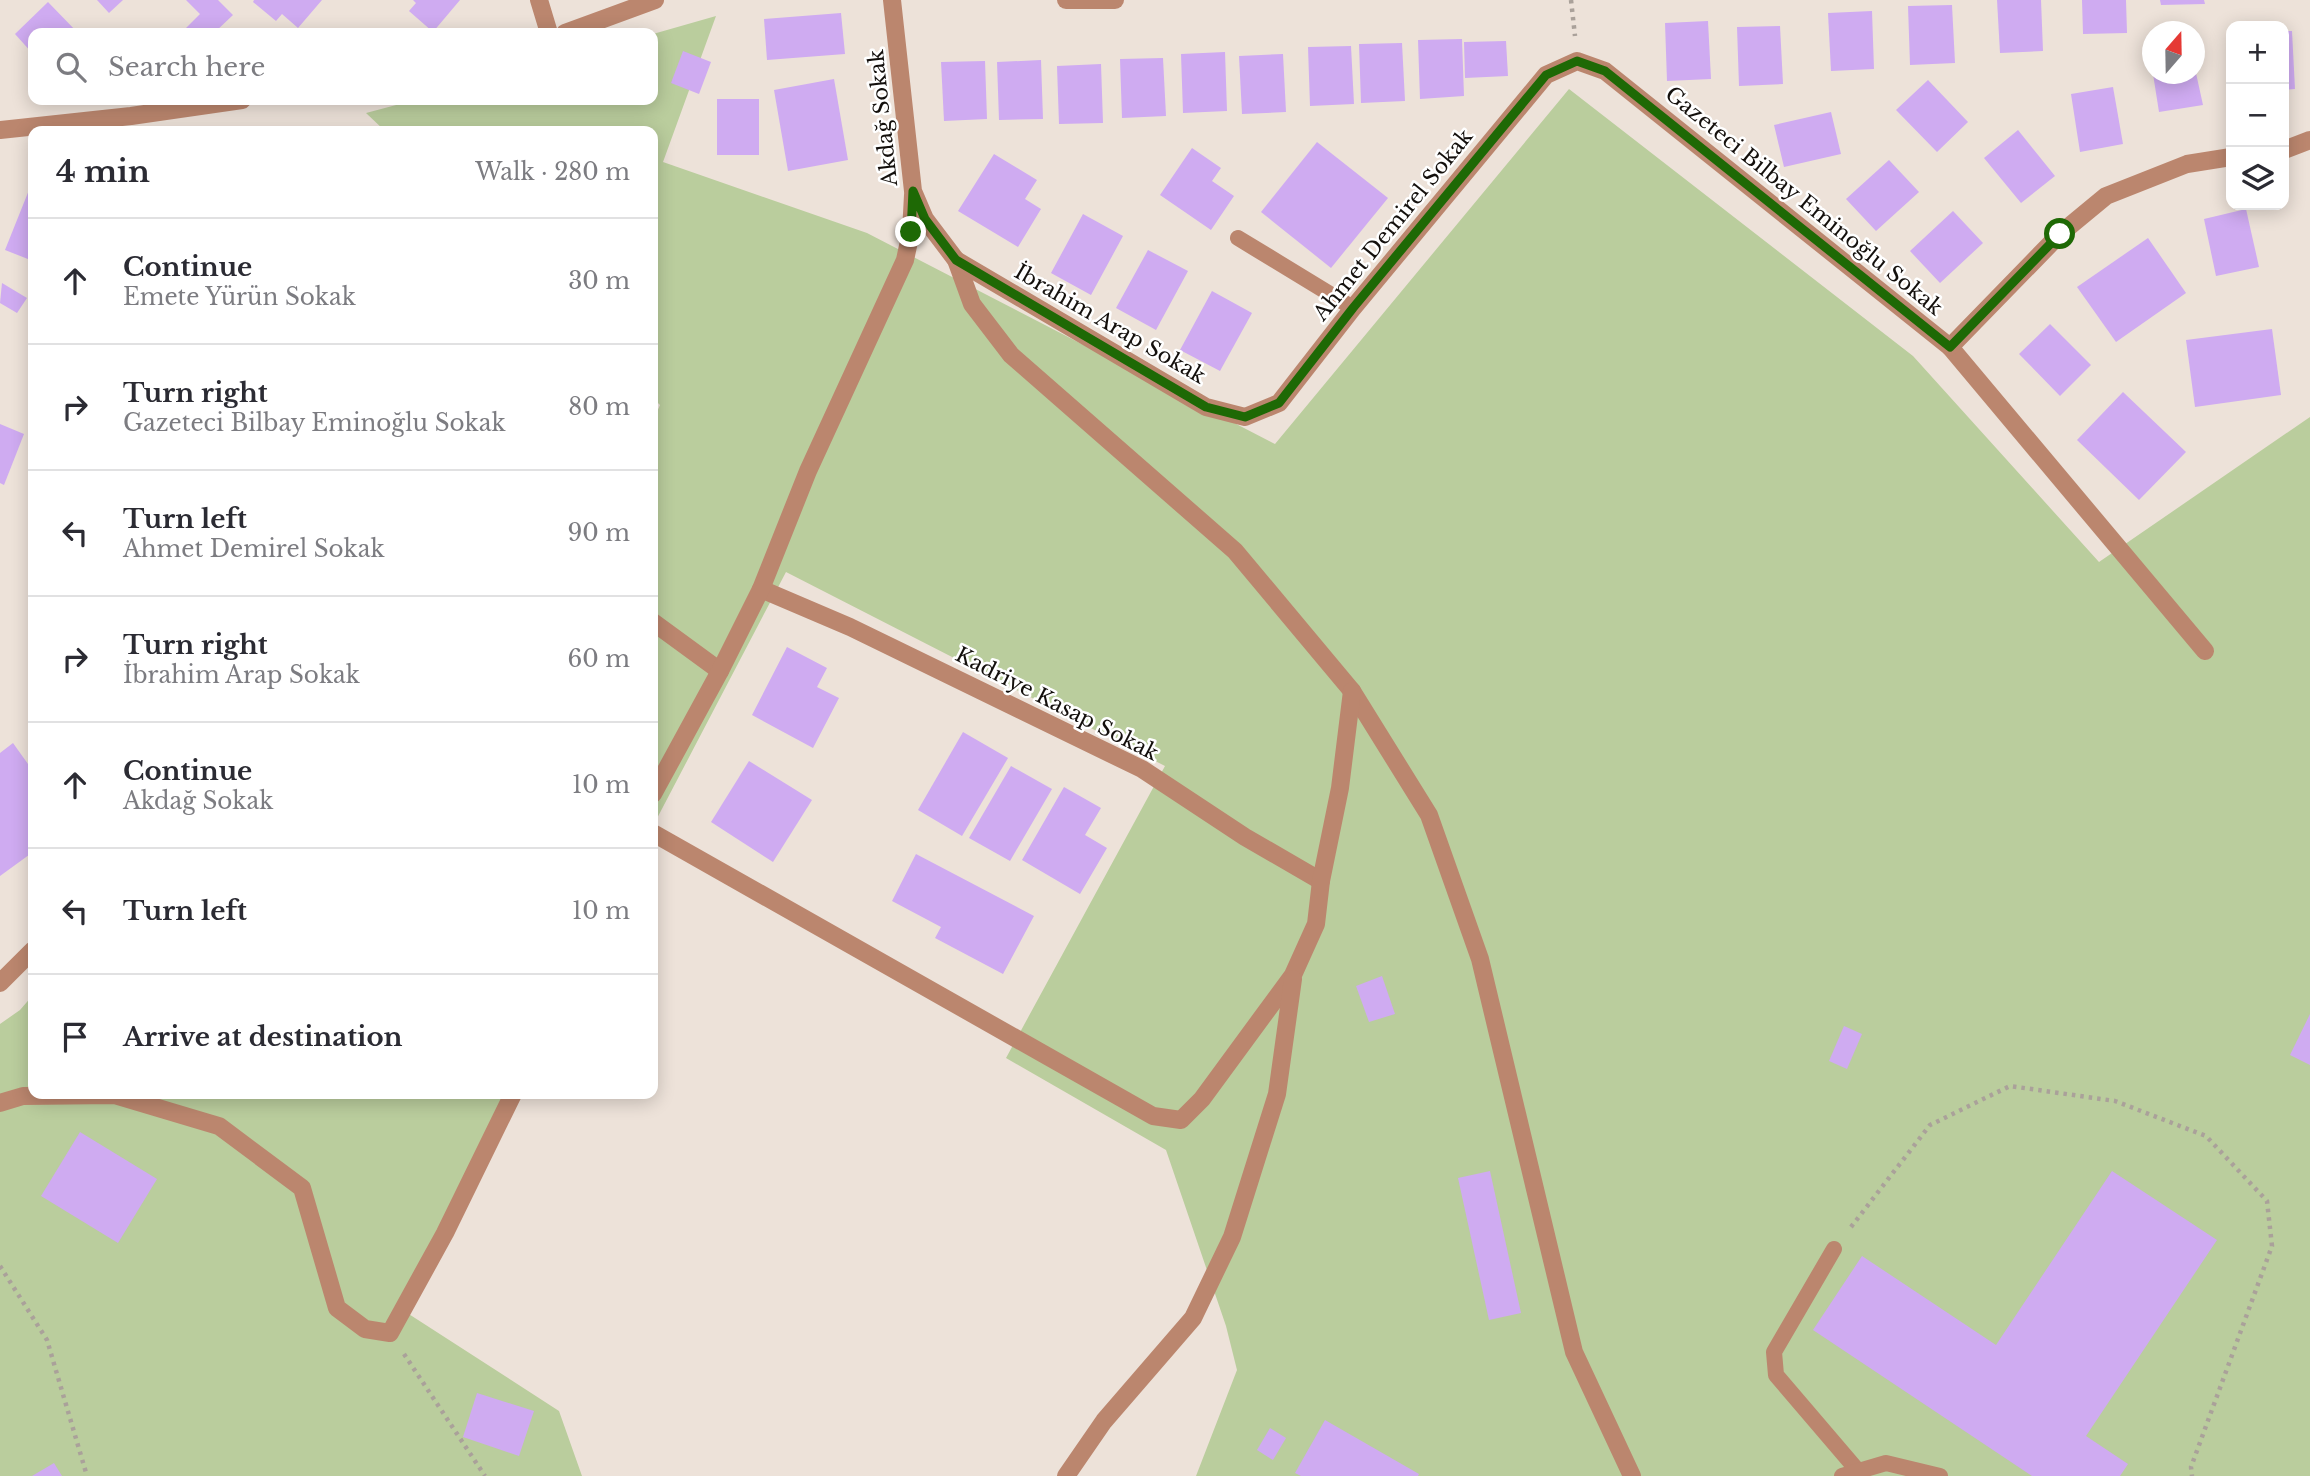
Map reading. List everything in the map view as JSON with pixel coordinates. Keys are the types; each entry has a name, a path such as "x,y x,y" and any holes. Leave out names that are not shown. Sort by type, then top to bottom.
{"street":[{"path":"539,0 547,28"},
{"path":"579,28 655,0"},
{"name":"Akdağ Sokak","path":"892,0 913,191 925,219 956,260"},
{"path":"1066,0 1115,0"},
{"name":"Ahmet Demirel Sokak","path":"1245,417 1279,403 1353,308 1546,75 1577,61"},
{"name":"Gazeteci Bilbay Eminoğlu Sokak","path":"1577,61 1605,71 1950,347 2205,651"},
{"path":"89,126 133,124 219,105"},
{"path":"0,130 28,129"},
{"path":"2289,148 2309,141"},
{"path":"1950,347 2060,234 2106,196 2187,164 2226,158"},
{"path":"658,785 761,589 808,471 905,260 911,232 913,191"},
{"path":"956,260 972,304 1012,355 1235,551 1352,691 1429,815 1480,960 1574,1352 1632,1476"},
{"name":"İbrahim Arap Sokak","path":"956,260 1206,407 1245,417"},
{"name":"Kadriye Kasap Sokak","path":"761,589 850,626 1142,769 1245,837 1321,881"},
{"path":"658,626 720,671"},
{"path":"658,836 1153,1116 1181,1120 1202,1100 1293,975 1316,924 1321,881 1340,788 1352,691"},
{"path":"0,982 28,955"},
{"path":"1066,1476 1104,1421 1192,1318 1232,1237 1277,1094 1293,975"},
{"path":"0,1103 28,1096"},
{"path":"128,1099 219,1126 302,1188 337,1308 365,1329 390,1333 446,1233 511,1099"}],"lane":[{"path":"1238,238 1353,308"},
{"path":"1834,1249 1774,1352 1776,1375 1850,1474 1886,1463 1940,1476"}],"path":[{"path":"1834,1249 1930,1125 2010,1086 2115,1101 2206,1136 2267,1200 2272,1246 2191,1467 2192,1476"},
{"path":"0,1266 47,1340 87,1476"},
{"path":"390,1333 485,1476"}],"green space":[{"path":"716,16 663,162 867,233 1275,444 1569,89 1913,356 2099,562 2310,417 2310,1476 1196,1476 1237,1370 1226,1326 1166,1150 1006,1058 1165,766 786,572 658,816 658,126 380,126 366,113 396,105 658,105 658,33"},
{"path":"28,1001 28,1099 510,1099 401,1309 559,1411 582,1476 0,1476 0,1024"}],"building":[{"path":"97,0 123,0 109,13"},
{"path":"186,0 218,0 233,15 219,28 186,28 200,14"},
{"path":"322,0 298,28 282,14 276,21 253,2"},
{"path":"413,0 460,0 436,28 428,28 409,11 416,3"},
{"path":"1997,0 2041,0 2043,51 2000,53"},
{"path":"2082,0 2126,0 2127,33 2083,34"},
{"path":"2160,0 2204,0 2205,4 2161,5"},
{"path":"48,2 73,28 28,28 28,48 15,34"},
{"path":"1952,5 1955,63 1910,65 1908,6"},
{"path":"1872,11 1874,69 1831,71 1828,13"},
{"path":"841,13 845,54 767,60 764,19"},
{"path":"1708,21 1711,79 1667,81 1665,23"},
{"path":"1780,26 1783,84 1739,86 1737,27"},
{"path":"2289,31 2292,31 2295,89 2289,90"},
{"path":"1462,39 1464,96 1420,99 1418,40"},
{"path":"1506,41 1508,76 1465,78 1464,42"},
{"path":"1402,43 1405,101 1361,103 1359,44"},
{"path":"1351,46 1354,104 1310,106 1308,47"},
{"path":"683,51 711,62 699,94 671,83"},
{"path":"1225,52 1227,111 1183,113 1181,54"},
{"path":"1283,54 1286,112 1242,114 1239,56"},
{"path":"1163,58 1166,116 1122,118 1120,59"},
{"path":"1041,60 1043,119 999,120 997,62"},
{"path":"985,61 987,119 944,121 941,62"},
{"path":"1101,64 1103,123 1059,124 1057,66"},
{"path":"834,79 848,160 788,171 774,90"},
{"path":"1928,80 1968,122 1937,152 1896,110"},
{"path":"2155,84 2198,84 2203,105 2159,112"},
{"path":"2113,87 2123,144 2080,152 2071,94"},
{"path":"717,99 759,99 759,155 717,155"},
{"path":"1831,112 1841,154 1784,167 1774,125"},
{"path":"2018,130 2055,176 2021,203 1984,158"},
{"path":"1317,142 1388,198 1331,268 1261,212"},
{"path":"1192,148 1221,168 1212,181 1234,196 1211,230 1160,195"},
{"path":"994,154 1037,180 1025,199 1041,209 1018,247 958,211"},
{"path":"1889,160 1919,192 1876,231 1846,199"},
{"path":"28,192 28,259 5,250"},
{"path":"2246,210 2259,267 2216,276 2204,219"},
{"path":"1953,211 1983,243 1940,283 1910,251"},
{"path":"1083,214 1123,236 1091,295 1051,273"},
{"path":"2148,238 2186,293 2116,342 2077,287"},
{"path":"1148,250 1188,271 1156,330 1116,308"},
{"path":"2,283 27,298 17,313 0,303"},
{"path":"1212,291 1252,313 1220,371 1180,350"},
{"path":"2050,324 2091,365 2060,396 2019,354"},
{"path":"2272,329 2281,395 2195,407 2186,340"},
{"path":"2123,392 2186,452 2139,500 2077,440"},
{"path":"0,424 24,434 4,485 0,483"},
{"path":"787,647 827,668 817,687 839,698 813,748 752,715"},
{"path":"963,732 1008,758 962,836 918,810"},
{"path":"13,743 28,764 28,856 0,876 0,753"},
{"path":"749,761 812,800 773,862 711,822"},
{"path":"1011,766 1052,789 1010,861 969,838"},
{"path":"1064,787 1101,808 1085,835 1107,848 1080,894 1022,860"},
{"path":"916,854 1034,916 1003,974 935,938 941,927 892,901"},
{"path":"1382,976 1395,1014 1369,1022 1356,986"},
{"path":"2310,1014 2310,1065 2290,1055"},
{"path":"1844,1026 1862,1034 1847,1069 1829,1061"},
{"path":"80,1132 157,1179 118,1243 41,1196"},
{"path":"1490,1171 1521,1313 1489,1320 1458,1178"},
{"path":"2112,1171 2217,1240 2086,1436 2128,1464 2120,1476 2032,1476 1813,1330 1862,1256 1996,1345"},
{"path":"477,1393 534,1411 519,1456 463,1437"},
{"path":"1325,1420 1419,1474 1418,1476 1301,1476 1295,1473"},
{"path":"1270,1428 1286,1438 1273,1460 1257,1450"},
{"path":"54,1463 62,1476 32,1476"}],"route":[{"path":"911,232 913,191 925,219 956,260 1206,407 1245,417 1279,403 1353,308 1546,75 1577,61 1605,71 1950,347 2060,234"}]}
